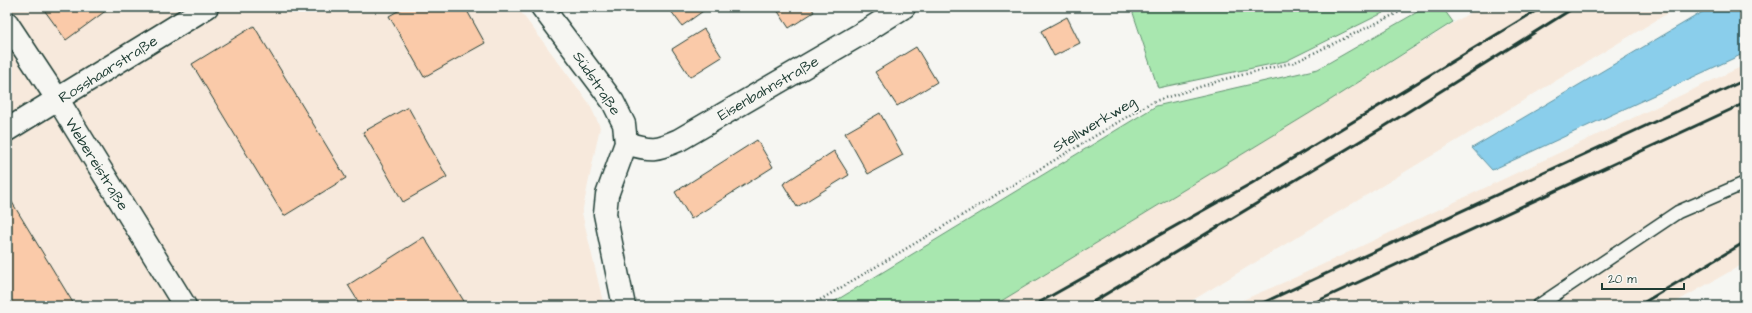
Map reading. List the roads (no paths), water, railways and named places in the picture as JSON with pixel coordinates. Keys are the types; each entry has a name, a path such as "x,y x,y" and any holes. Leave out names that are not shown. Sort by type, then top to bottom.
{"street":[{"name":"Rosshaarstraße","path":"7,130 208,7"},
{"name":"Südstraße","path":"542,7 613,102 624,124 626,143 607,195 605,214 624,306"},
{"name":"Eisenbahnstraße","path":"626,143 645,149 662,148 680,140 866,31 904,7"},
{"name":"Webereistraße","path":"7,23 58,100 185,306"}],"lane":[{"path":"1538,306 1678,212 1745,183"}],"water":[{"path":"1711,7 1745,7 1745,53 1492,170 1472,148"}],"railway":[{"path":"1033,306 1252,183 1542,7"},
{"path":"1086,306 1382,128 1575,7"},
{"path":"1256,306 1745,80"},
{"path":"1307,306 1745,103"},
{"path":"1638,306 1745,242"}]}
